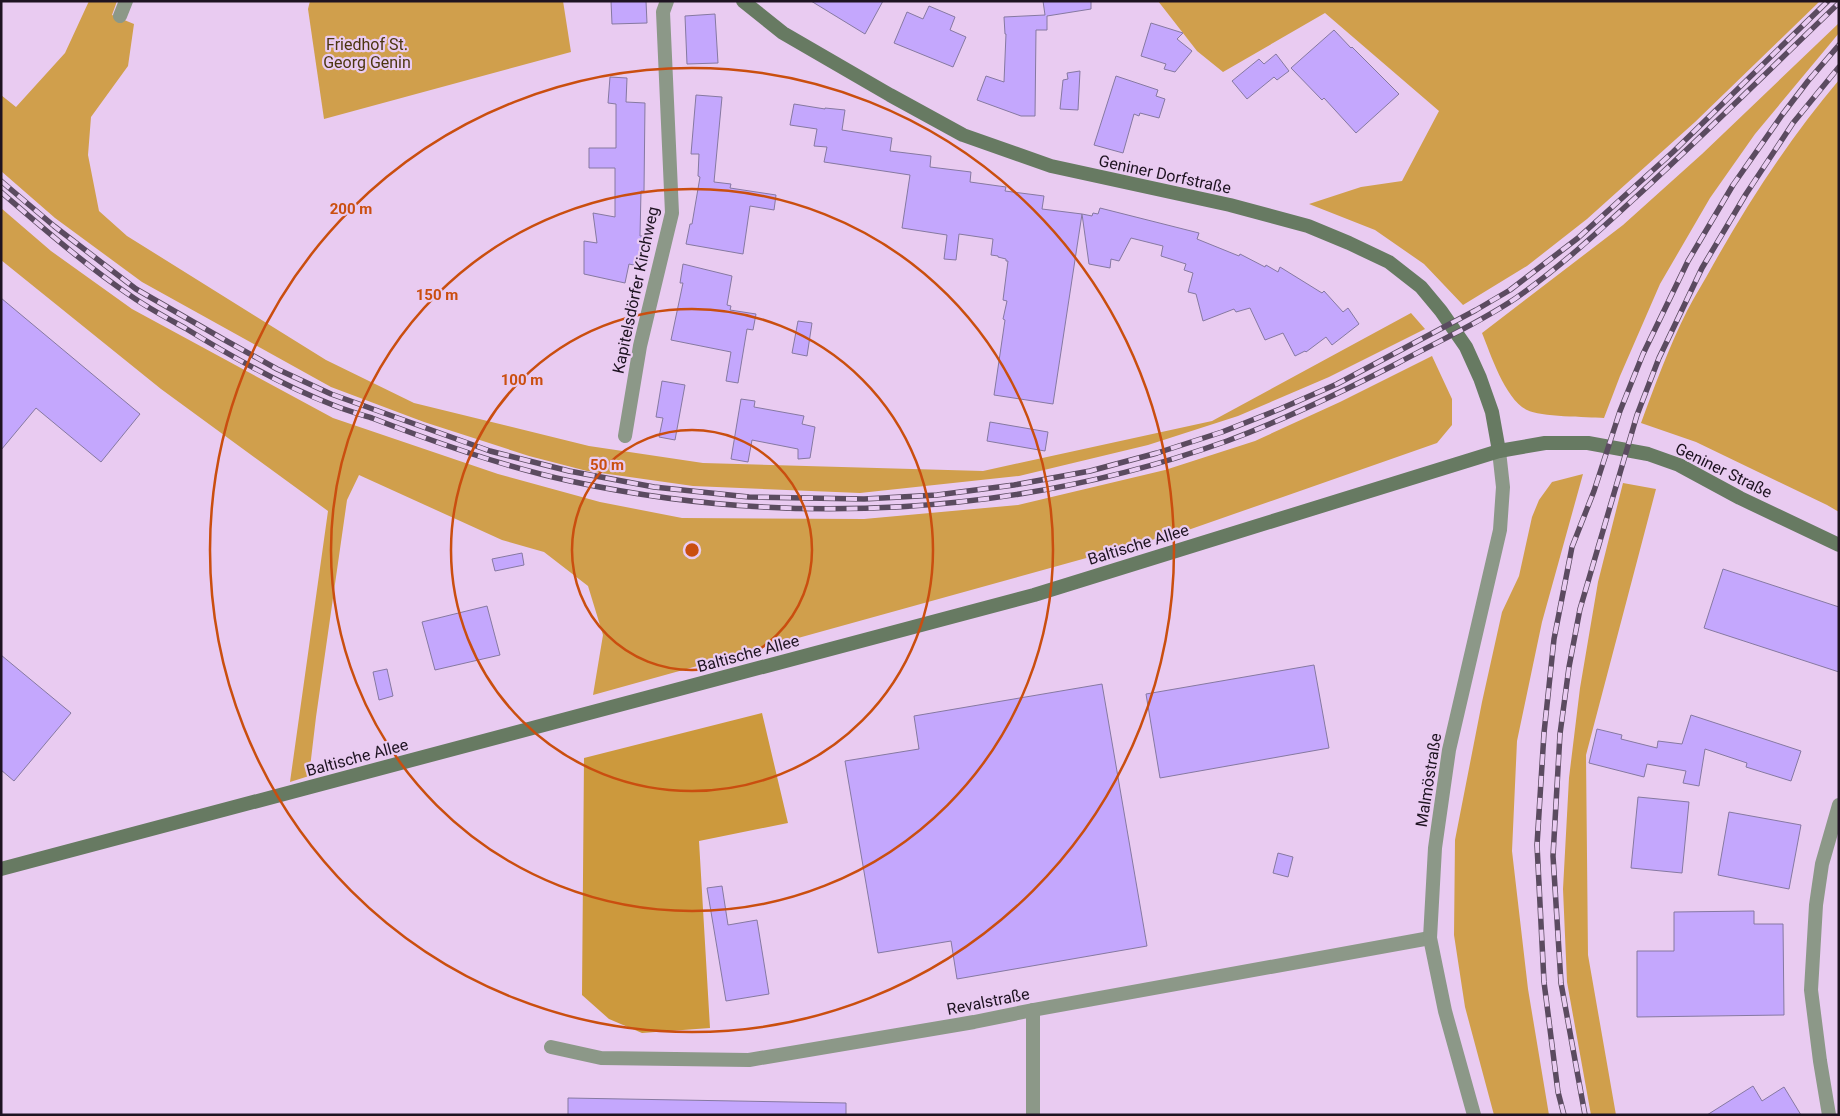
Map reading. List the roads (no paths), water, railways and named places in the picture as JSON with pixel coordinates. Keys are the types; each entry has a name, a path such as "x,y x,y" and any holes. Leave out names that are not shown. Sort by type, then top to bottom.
{"main road":[{"name":"Geniner Dorfstraße","path":"743,1 783,32 890,95 963,135 1051,166 1230,206 1308,226 1389,262 1421,287 1441,311 1466,347 1492,412 1499,451"},
{"name":"Geniner Straße","path":"1499,451 1545,443 1588,443 1648,454 1679,465 1740,498 1839,545"},
{"name":"Baltische Allee","path":"1,869 1034,595 1499,451"}],"street":[{"path":"120,16 126,1"},
{"name":"Kapitelsdörfer Kirchweg","path":"625,436 640,346 672,213 662,12 667,1"},
{"name":"Malmöstraße","path":"1474,1115 1445,1011 1430,938 1436,848 1449,750 1500,530 1503,487 1499,451"},
{"path":"1829,1115 1811,990 1816,905 1822,864 1839,805"},
{"name":"Revalstraße","path":"551,1047 601,1058 749,1060 974,1022 1430,938"},
{"path":"1033,1010 1033,1115"}],"railway":[{"path":"1,181 54,226 136,289 277,369 331,394 490,451 569,471 654,487 749,497 864,499 937,495 1014,485 1090,471 1157,453 1222,432 1337,384 1476,310 1510,290 1578,238 1673,152 1828,1"},
{"path":"1,192 48,233 131,296 257,370 338,407 495,461 570,481 652,496 735,505 818,509 902,507 984,499 1067,486 1148,466 1227,441 1271,424 1335,395 1487,316 1532,286 1593,236 1839,3"},
{"path":"1564,1115 1558,1092 1544,982 1537,845 1544,733 1554,639 1572,547 1594,491 1620,411 1643,354 1688,261 1733,185 1782,115 1839,45"},
{"path":"1585,1115 1561,983 1553,856 1560,734 1569,667 1580,609 1637,415 1659,358 1702,268 1746,194 1793,123 1839,67"}],"park label":[{"name":"Friedhof St. Georg Genin","path":"367,53"}]}
